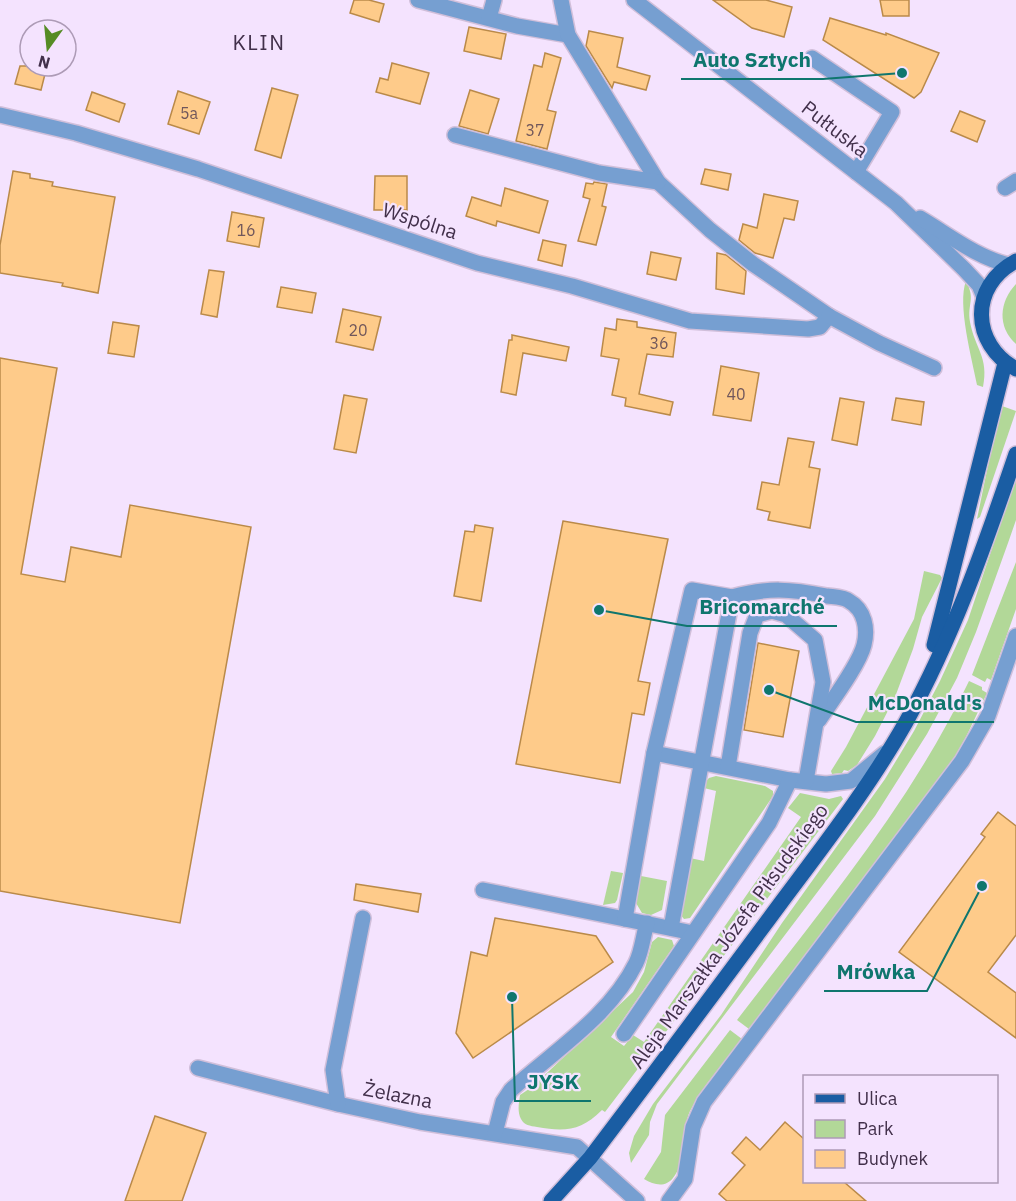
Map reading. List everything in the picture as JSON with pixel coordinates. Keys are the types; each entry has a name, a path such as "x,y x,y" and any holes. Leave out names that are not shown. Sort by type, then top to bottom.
{"main road":[{"path":"1011,366 998,356 986,339 981,318 984,297 994,279 1013,263"},
{"name":"Aleja Marszałka Józefa Piłsudskiego","path":"924,684 1011,366"},
{"name":"Aleja Marszałka Józefa Piłsudskiego","path":"551,1201 590,1158 794,886 865,786 906,722 955,618 990,530 1016,454"}],"street":[{"path":"418,0 517,26 568,35"},
{"path":"489,18 494,0"},
{"path":"561,0 568,35 658,182 710,230 753,264 829,316 879,343 934,368"},
{"name":"Pułtuska","path":"634,0 896,203 976,253 993,261 1013,263"},
{"path":"812,58 892,112 856,172"},
{"name":"Wspólna","path":"0,115 76,133 198,169 477,263 572,286 690,321 808,329 819,327 829,316"},
{"path":"454,135 599,173 658,182"},
{"name":"Pułtuska","path":"896,203 979,285 984,297"},
{"path":"625,919 654,753 692,590 732,597 757,590 799,590 849,600 862,613 866,626 864,647 816,725"},
{"path":"671,928 732,597"},
{"path":"624,1034 798,781 816,725 823,682 815,640 786,615 772,611 757,615 750,633 728,767"},
{"path":"669,1201 685,1179 693,1127 704,1102 963,761 988,716 1016,636"},
{"path":"654,753 798,781 826,784 851,781 887,751"},
{"path":"483,890 693,933"},
{"path":"338,1104 333,1070 363,918"},
{"path":"495,1133 503,1102 511,1090 595,1017 625,982 637,961 647,923"},
{"name":"Żelazna","path":"198,1068 338,1104 420,1122 577,1148 637,1201"}],"green space":[{"path":"966,281 971,297 970,322 983,360 983,387 977,385 966,332 963,303"},
{"path":"1016,284 1016,344 1006,330 1002,314 1006,299"},
{"path":"1002,406 1016,411 980,517 977,519 992,446"},
{"path":"1016,477 1016,520 957,678 927,734 875,816 657,1104 650,1122 649,1135 631,1163 629,1153 634,1136 653,1104 721,1015 782,923 885,779 914,731 968,620"},
{"path":"1016,562 1016,609 991,680 987,678 985,682 972,675"},
{"path":"924,571 940,575 942,578 922,617 895,697 857,765 848,771 832,774 831,771 914,619"},
{"path":"969,681 982,687 982,690 987,693 953,760 749,1029 737,1020 892,814 920,771"},
{"path":"716,776 765,786 773,791 773,796 690,918 684,919 680,914 690,858 704,861 716,791 700,787 709,778"},
{"path":"800,793 829,799 841,796 843,799 605,1112 602,1110 587,1122 572,1128 534,1127 524,1123 519,1113 520,1095 532,1087 633,992 644,972 652,942 658,937 672,940 674,946 611,1037 624,1046 633,1035 644,1042 801,817 788,808"},
{"path":"611,871 623,873 617,900 615,903 603,905"},
{"path":"641,876 667,881 662,910 651,915 642,913 636,903"},
{"path":"730,1030 742,1039 695,1101 690,1111 680,1163 673,1178 663,1184 655,1184 644,1179 661,1152 665,1115"}],"building":[{"path":"354,0 369,0 384,4 379,22 350,13"},
{"path":"713,0 766,0 792,7 784,37 752,28"},
{"path":"880,0 909,0 909,16 883,16"},
{"path":"830,18 886,35 886,33 939,53 921,92 914,98 823,40"},
{"path":"469,27 506,34 501,59 464,51"},
{"path":"589,31 623,38 617,67 650,76 646,90 614,82 612,88 586,46"},
{"path":"545,53 561,58 547,110 556,112 547,149 516,141 534,65 542,67"},
{"path":"392,63 429,73 420,104 376,92 380,78 388,80"},
{"path":"18,73 18,78 44,78 41,90 15,84"},
{"path":"272,88 298,95 281,158 255,150"},
{"path":"470,90 499,99 488,134 459,126"},
{"path":"178,91 210,102 199,134 168,124"},
{"path":"92,92 125,104 119,122 86,110"},
{"path":"960,111 985,121 977,142 951,131"},
{"path":"705,169 731,174 728,190 701,184"},
{"path":"13,171 30,174 30,178 53,182 52,186 115,197 98,293 62,286 63,283 0,273 0,245"},
{"path":"375,176 407,176 407,210 374,210"},
{"path":"594,182 607,184 602,206 606,207 596,245 578,241 590,199 583,197 586,183 593,184"},
{"path":"505,188 548,201 539,233 497,221 496,226 466,216 472,197 501,206"},
{"path":"764,194 798,201 794,220 784,218 773,258 755,253 739,240 743,224 757,228"},
{"path":"232,212 264,218 259,247 227,241"},
{"path":"543,240 566,245 562,266 538,260"},
{"path":"651,252 681,258 676,280 647,274"},
{"path":"717,253 726,255 746,271 744,294 716,289"},
{"path":"209,270 224,272 217,317 201,314"},
{"path":"281,287 316,293 312,313 277,307"},
{"path":"343,309 381,317 373,350 336,342"},
{"path":"617,319 637,322 637,327 676,333 673,357 647,354 639,394 673,402 670,415 625,406 626,398 612,395 619,359 601,356 605,328 616,330"},
{"path":"113,322 139,326 134,357 108,353"},
{"path":"512,335 569,347 566,361 523,353 516,395 501,392 509,340 512,340"},
{"path":"0,358 57,368 21,574 65,582 71,547 121,557 130,505 251,527 180,923 0,891"},
{"path":"721,366 759,373 751,421 713,415"},
{"path":"344,395 367,399 356,453 334,449"},
{"path":"840,398 864,402 857,445 832,440"},
{"path":"896,398 924,402 921,425 892,420"},
{"path":"788,438 814,442 809,467 820,469 810,528 768,520 770,512 757,509 762,482 779,485"},
{"path":"563,521 668,539 638,681 650,683 644,715 632,713 620,783 516,764"},
{"path":"475,525 493,528 481,601 454,596 465,531 474,532"},
{"path":"758,643 799,651 783,737 744,730"},
{"path":"998,812 1016,826 1016,935 988,972 1016,993 1016,1038 899,952 985,837 981,834"},
{"path":"356,884 421,894 418,912 354,900"},
{"path":"495,918 596,936 613,962 473,1058 456,1033 471,952 487,956"},
{"path":"155,1116 206,1133 182,1201 125,1201"},
{"path":"785,1122 803,1138 803,1183 845,1183 866,1201 727,1201 719,1194 745,1165 732,1153 746,1137 760,1150"}],"place":[{"name":"Auto Sztych","path":"902,73"},
{"name":"Bricomarché","path":"599,610"},
{"name":"McDonald's","path":"769,690"},
{"name":"Mrówka","path":"982,886"},
{"name":"JYSK","path":"512,997"}],"district":[{"name":"KLIN","path":"259,43"}]}
